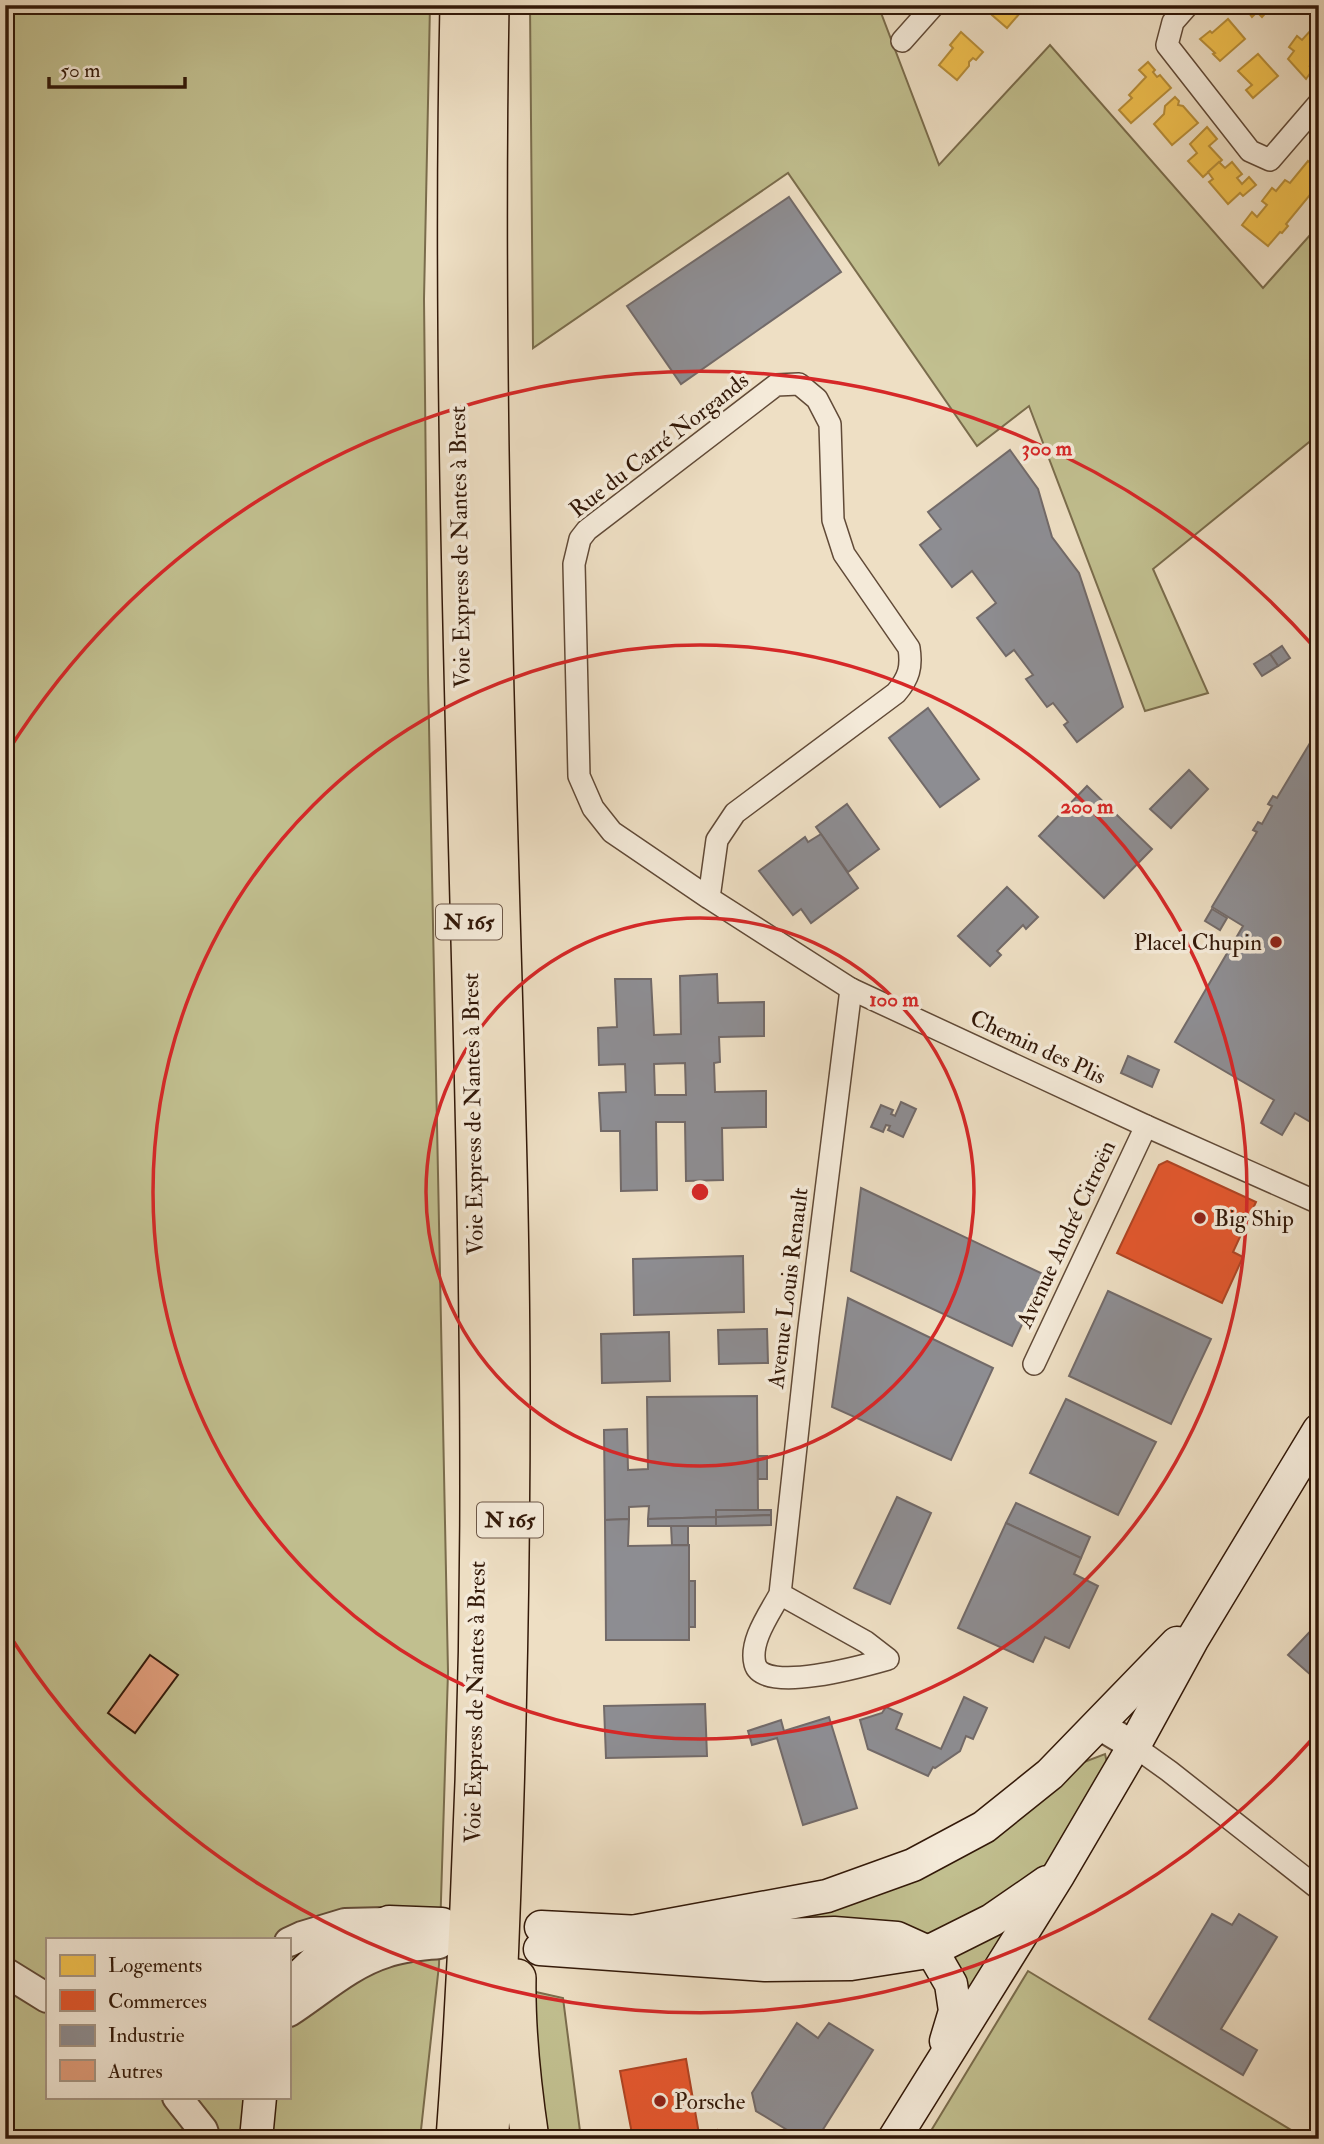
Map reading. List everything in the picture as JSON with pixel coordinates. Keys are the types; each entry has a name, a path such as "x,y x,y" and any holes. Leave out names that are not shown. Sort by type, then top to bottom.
{"highway":[{"name":"Voie Express de Nantes à Brest","path":"455,2139 473,1840 479,1487 474,1100 459,521 456,189 459,5"},
{"name":"Voie Express de Nantes à Brest","path":"490,5 490,508 511,1394 509,1653 497,2012"},
{"path":"504,1843 518,1869 516,2011 530,2139"},
{"name":"N 165","path":"488,2139 497,2012"}],"main road":[{"path":"894,2139 1059,1874 1192,1640 1319,1430"},
{"path":"1059,1874 992,1920 928,1952 851,1965 765,1965 541,1938 636,1931 827,1896 913,1865 984,1827 1050,1774 1171,1650 1250,1543"},
{"path":"290,1992 302,1974 321,1956 343,1942 388,1922 440,1934"},
{"path":"636,1931 740,1937 847,1934 897,1938 928,1952 936,1958 951,1984 955,2011 946,2043 920,2096"},
{"path":"256,2139 260,2098"}],"street":[{"path":"902,40 934,5"},
{"path":"1188,5 1173,22 1167,45 1250,151 1270,160 1319,103"},
{"name":"Rue du Carré Norgands","path":"799,384 817,398 830,425 833,520 844,554 909,648 911,665 906,681 896,693 735,813 717,840 709,898 612,832 593,808 579,776 574,564 580,539 587,530 776,385 799,384"},
{"name":"Chemin des Plis","path":"709,898 851,989 1319,1203"},
{"name":"Avenue Louis Renault","path":"780,1594 866,1642 888,1659 850,1670 807,1677 767,1676 758,1671 755,1663 760,1632 780,1594 808,1336 851,989"},
{"name":"Avenue André Citroën","path":"1034,1364 1146,1126"},
{"path":"1099,1725 1169,1771 1319,1889"},
{"path":"290,1942 345,1923 388,1922"},
{"path":"290,2010 338,1978 383,1953 440,1934"},
{"path":"5,1970 46,1981"},
{"path":"5,1970 46,1997"},
{"path":"178,2098 203,2130 206,2139"}],"shaded area":[{"path":"5,5 430,5 424,299 428,675 448,1672 439,1965 420,2139 5,2139"},
{"path":"530,5 878,5 939,165 1050,45 1263,288 1319,225 1319,434 1153,569 1208,693 1145,711 1029,406 977,446 788,173 533,348"},
{"path":"1105,1754 1107,1763 1041,1878 929,1941 772,1919 1071,1767"},
{"path":"1014,1918 966,2001 946,1955"},
{"path":"1028,1971 1306,2139 926,2139"},
{"path":"536,1992 563,1998 581,2139 514,2139"}],"building: Logements":[{"path":"1000,5 1027,5 1007,28 992,15"},
{"path":"1243,5 1273,5 1262,17 1257,12 1252,17"},
{"path":"1228,19 1245,39 1220,61 1200,39"},
{"path":"1311,30 1319,36 1319,61 1310,66 1314,68 1306,79 1288,59 1294,51 1289,47 1297,36 1302,40"},
{"path":"961,32 983,52 976,60 973,58 969,62 969,66 957,80 939,65 953,48 950,45"},
{"path":"1258,54 1278,76 1253,98 1246,90 1252,85 1238,71"},
{"path":"1148,62 1157,77 1160,75 1171,88 1131,123 1119,110 1132,98 1129,95 1146,77 1139,70"},
{"path":"1175,97 1179,101 1178,105 1183,106 1198,123 1172,145 1154,124 1164,114 1165,106"},
{"path":"1207,127 1217,139 1209,146 1222,160 1203,177 1188,161 1197,153 1190,144"},
{"path":"1308,161 1319,170 1319,184 1286,224 1288,226 1268,246 1242,225 1252,212 1257,217 1267,205 1262,201 1272,188 1276,191 1285,180 1290,183"},
{"path":"1219,162 1225,168 1232,162 1242,174 1237,178 1242,184 1249,177 1256,185 1243,196 1240,193 1228,204 1209,182 1213,179 1208,172"}],"building: Commerces":[{"path":"1167,1161 1256,1202 1233,1252 1243,1257 1222,1303 1117,1253 1159,1165"},
{"name":"Porsche","path":"686,2059 699,2134 717,2130 719,2139 633,2139 620,2071"}],"building: Industrie":[{"path":"789,197 841,272 681,384 627,306"},
{"path":"1010,450 1038,489 1052,537 1079,573 1123,707 1077,742 1064,725 1068,722 1053,703 1047,707 1026,679 1033,675 1014,650 1006,656 977,618 996,603 972,571 952,587 920,545 941,529 928,512"},
{"path":"1282,646 1290,658 1278,666 1270,654"},
{"path":"1270,654 1278,666 1262,676 1254,664"},
{"path":"928,708 979,779 940,807 889,738"},
{"name":"Placel Chupin","path":"1319,728 1319,1127 1295,1113 1282,1135 1261,1123 1274,1100 1175,1042 1243,926 1212,907 1257,832 1253,830 1258,822 1262,824 1272,806 1268,804 1273,796 1277,798"},
{"path":"1189,770 1208,789 1171,828 1150,809"},
{"path":"1087,786 1152,849 1104,898 1039,836"},
{"path":"847,804 879,849 848,872 816,827"},
{"path":"821,834 858,888 811,923 801,909 793,915 759,871 805,837 808,842"},
{"path":"1007,887 1038,917 1026,929 1023,925 997,951 1001,955 990,966 958,936"},
{"path":"1212,909 1227,918 1220,930 1205,921"},
{"path":"717,974 718,1003 764,1002 764,1036 719,1037 720,1062 714,1063 715,1092 766,1091 766,1127 722,1128 723,1180 686,1181 685,1122 656,1122 657,1190 621,1191 620,1131 601,1131 599,1093 626,1092 625,1064 599,1065 598,1028 617,1027 615,979 651,979 654,1035 681,1034 680,976","holes":["685,1063 686,1095 655,1095 654,1064"]},
{"path":"1128,1056 1159,1070 1152,1087 1121,1073"},
{"path":"901,1102 916,1109 903,1137 888,1130 890,1126 886,1125 883,1132 871,1127 881,1105 893,1110 891,1114 895,1116"},
{"path":"861,1188 1045,1275 1012,1346 851,1271"},
{"path":"743,1256 744,1312 634,1315 633,1259"},
{"path":"1108,1291 1211,1339 1171,1424 1069,1376"},
{"path":"848,1298 993,1368 951,1460 832,1407"},
{"path":"767,1329 768,1363 719,1364 718,1330"},
{"path":"669,1332 670,1381 602,1383 601,1334"},
{"path":"757,1396 758,1511 716,1510 716,1517 648,1519 649,1506 629,1507 629,1519 605,1520 604,1430 627,1429 628,1470 648,1469 647,1397"},
{"path":"1066,1399 1156,1442 1118,1515 1030,1473"},
{"path":"758,1456 767,1456 767,1479 758,1479"},
{"path":"897,1497 931,1513 890,1604 854,1588"},
{"path":"1016,1503 1090,1537 1081,1558 1006,1523"},
{"path":"716,1510 771,1510 771,1515 716,1517"},
{"path":"771,1515 771,1525 716,1526 716,1517"},
{"path":"716,1517 716,1526 648,1526 648,1519"},
{"path":"629,1519 628,1546 689,1545 689,1640 606,1640 605,1520"},
{"path":"1006,1523 1081,1558 1074,1574 1098,1586 1069,1648 1045,1637 1033,1662 958,1628"},
{"path":"671,1526 688,1526 688,1545 672,1545"},
{"path":"689,1581 695,1581 695,1627 689,1627"},
{"path":"1319,1622 1319,1682 1288,1655"},
{"path":"964,1697 987,1708 973,1739 966,1736 960,1751 933,1767 928,1776 868,1749 860,1720 882,1713 886,1707 902,1714 896,1729 941,1749"},
{"path":"705,1704 707,1756 606,1758 604,1706"},
{"path":"829,1717 857,1808 803,1825 777,1738 752,1745 748,1731 781,1720 784,1731"},
{"path":"1212,1914 1232,1925 1239,1914 1277,1937 1221,2029 1257,2050 1243,2075 1149,2019"},
{"path":"797,2023 818,2038 829,2023 873,2050 817,2139 802,2139 756,2111 752,2093"}],"building: Autres":[{"path":"150,1655 178,1675 135,1733 108,1713"}],"place":[{"name":"Placel Chupin","path":"1276,942"},
{"name":"Big Ship","path":"1200,1218"},
{"name":"Porsche","path":"660,2101"}]}
